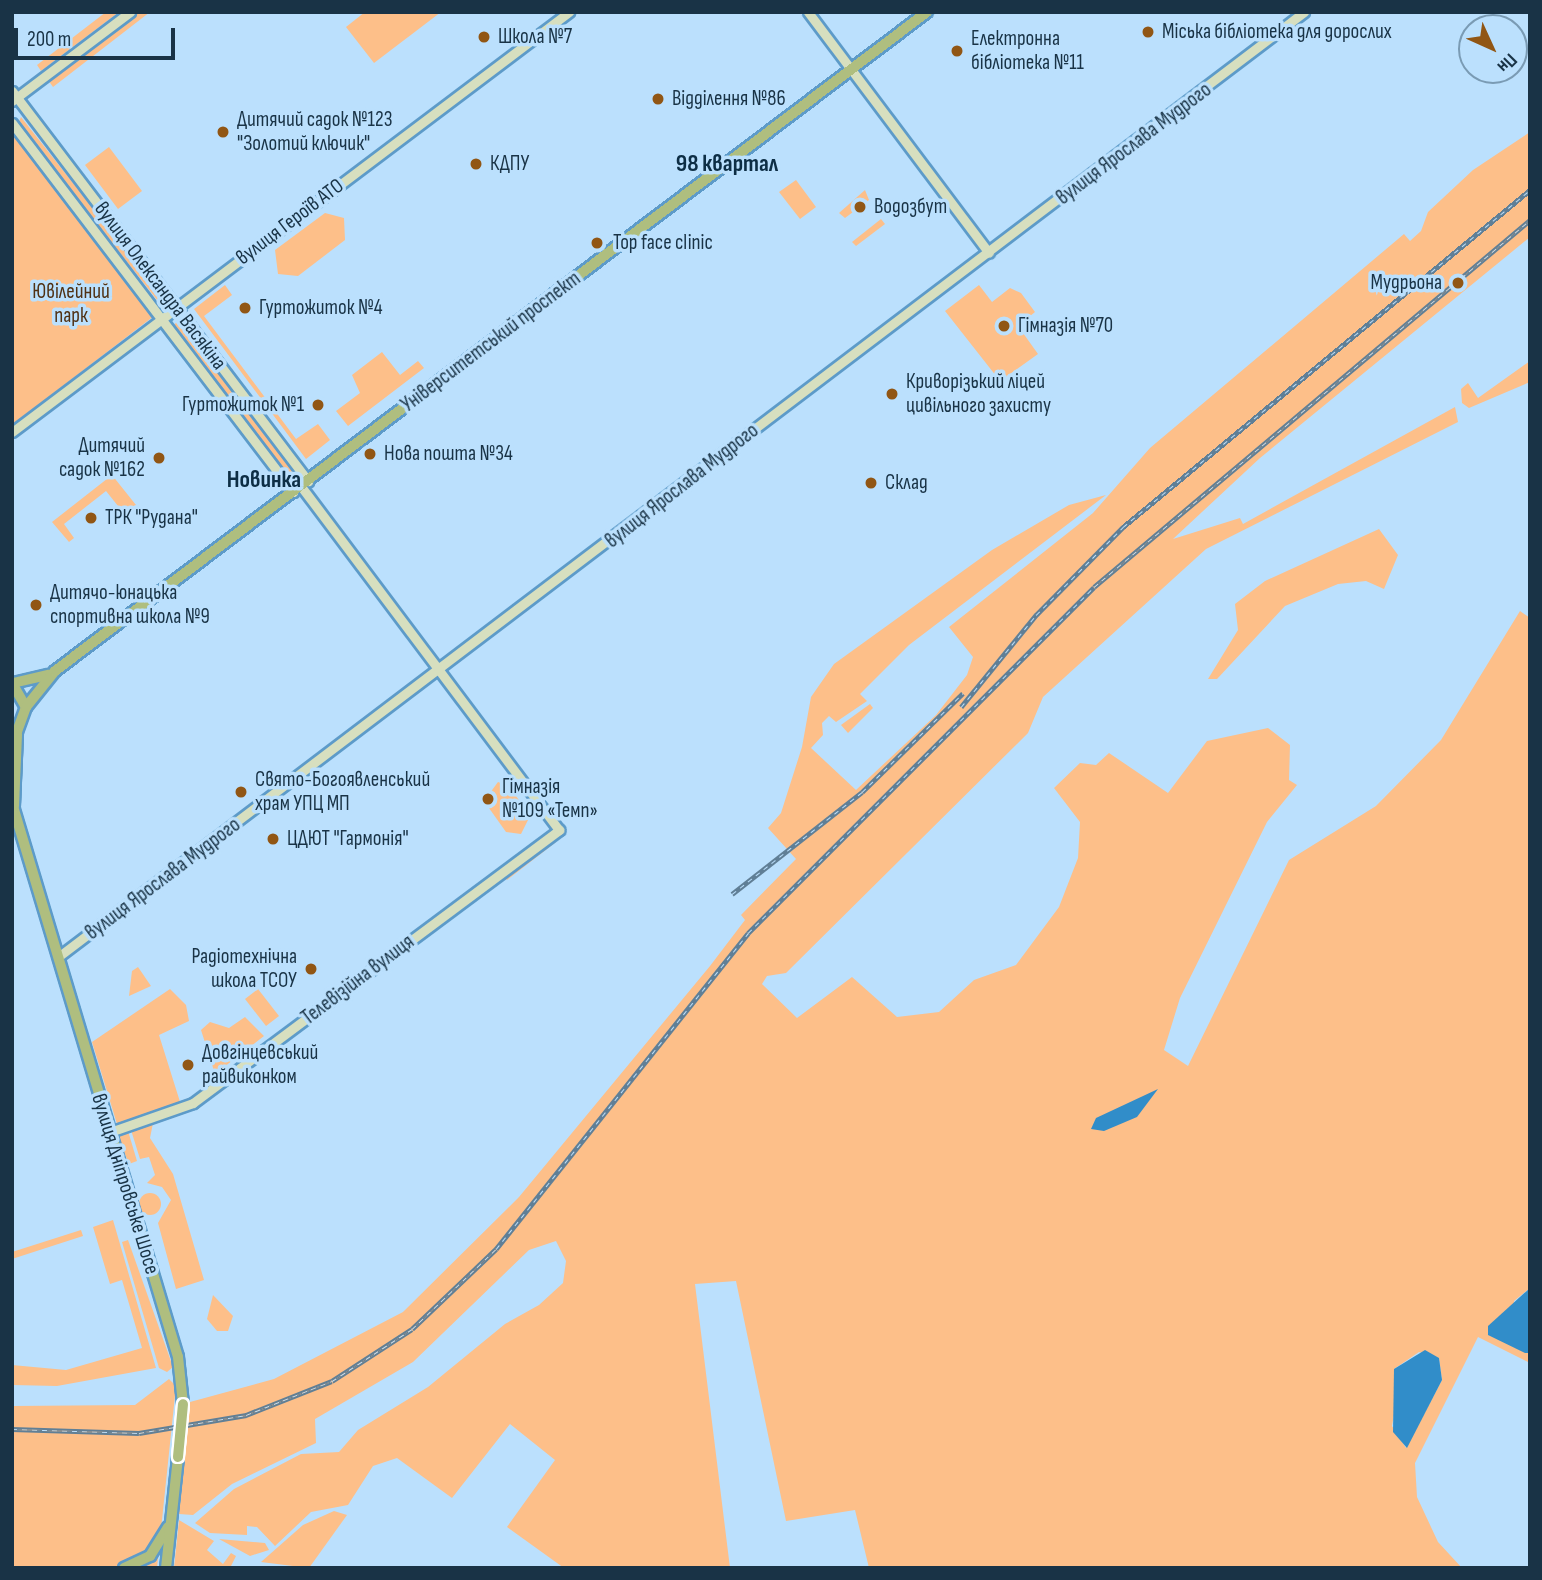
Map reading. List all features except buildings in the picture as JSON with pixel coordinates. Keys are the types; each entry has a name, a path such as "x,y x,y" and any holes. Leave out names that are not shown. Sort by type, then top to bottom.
{"main road":[{"name":"Університетський проспект","path":"55,671 927,12"},
{"path":"12,682 30,684 55,671"},
{"path":"12,682 26,707 55,671"},
{"name":"вулиця Дніпровське Шосе","path":"26,707 15,737 13,805 178,1357 183,1404 166,1568"},
{"path":"124,1568 154,1553 171,1520"}],"street":[{"path":"14,97 130,12"},
{"name":"вулиця Героїв АТО","path":"12,432 569,12"},
{"path":"808,12 989,253"},
{"name":"вулиця Ярослава Мудрого","path":"58,957 440,671 1304,12"},
{"name":"вулиця Олександра Васякіна","path":"14,97 176,308 301,486 559,830"},
{"name":"вулиця Олександра Васякіна","path":"12,123 162,320 301,486"},
{"name":"Телевізійна вулиця","path":"110,1132 192,1103 559,830"}],"green space":[{"path":"106,12 119,12 41,71 37,65"},
{"path":"138,12 150,12 53,87 48,80"},
{"path":"365,12 441,12 374,63 346,27"},
{"path":"21,117 163,297 161,305 18,124"},
{"name":"Ювілейний парк","path":"12,130 154,316 12,425"},
{"path":"1530,132 1530,237 1260,458 1173,539 1240,518 1243,524 1455,407 1458,422 1206,549 1043,697 1028,733 786,973 767,976 762,984 797,1018 852,977 897,1017 939,1012 974,980 1016,965 1059,907 1078,858 1080,822 1054,788 1080,763 1096,765 1109,753 1168,793 1207,741 1268,728 1290,745 1289,780 1297,785 1267,822 1180,998 1164,1050 1188,1066 1289,860 1376,806 1441,740 1520,611 1530,618 1530,1288 1514,1301 1512,1346 1530,1353 1530,1363 1478,1337 1415,1463 1417,1497 1438,1542 1462,1568 869,1568 855,1510 786,1521 736,1281 695,1284 730,1568 564,1568 507,1527 555,1460 510,1424 452,1498 397,1458 373,1466 348,1505 311,1512 275,1546 257,1527 247,1526 247,1535 210,1533 195,1523 234,1489 301,1454 339,1452 358,1430 428,1387 505,1324 539,1305 563,1283 566,1261 556,1241 529,1250 413,1362 315,1419 316,1443 232,1484 193,1515 179,1514 190,1402 274,1379 403,1312 519,1197 710,966 745,920 741,915 796,859 768,828 781,813 802,747 811,697 834,664 992,550 1069,505 1106,495 909,645 860,694 867,701 836,722 829,716 822,723 823,735 811,748 856,790 936,715 967,675 973,657 949,627 1093,513 1150,448 1404,234 1410,241 1421,231 1428,212 1473,170","holes":["1419,1352 1439,1358 1442,1380 1406,1448 1392,1426 1398,1391 1394,1369"]},
{"path":"109,147 142,191 118,209 85,165"},
{"path":"796,180 816,207 800,219 779,192"},
{"path":"865,190 869,200 845,218 839,213"},
{"path":"325,213 344,218 345,240 298,276 278,274 275,250"},
{"path":"881,219 885,224 856,246 852,242"},
{"path":"225,285 232,295 204,316 296,439 318,424 330,440 306,459 194,309"},
{"path":"979,285 992,302 1010,288 1021,293 1035,312 1018,326 1038,354 1000,381 945,311"},
{"path":"178,320 293,469 291,476 279,471 172,328"},
{"path":"382,352 400,375 418,361 424,368 348,426 336,411 360,393 352,375"},
{"path":"1530,361 1530,382 1469,408 1462,403 1461,389 1468,383 1478,398"},
{"path":"112,475 136,505 122,511 106,491 64,524 74,538 69,542 52,522"},
{"path":"1379,529 1398,555 1384,589 1366,581 1338,584 1285,606 1217,679 1208,679 1238,630 1235,604 1265,581"},
{"path":"870,704 873,708 848,733 841,725"},
{"path":"498,782 509,786 530,816 521,834 506,832 484,801"},
{"path":"554,840 556,842 507,880 505,878"},
{"path":"138,967 151,986 129,996 132,971"},
{"path":"170,989 186,1005 189,1021 159,1035 181,1105 117,1124 92,1042"},
{"path":"258,989 279,1016 266,1026 245,999"},
{"path":"245,1017 264,1036 215,1074 201,1030 210,1022 229,1028"},
{"path":"153,1123 150,1138 173,1174 204,1280 176,1289 158,1223 171,1200 162,1187 147,1183 155,1175 149,1157 140,1159 131,1130"},
{"path":"128,1131 137,1161 129,1164 118,1137"},
{"path":"150,1193 158,1196 161,1204 158,1212 150,1215 142,1212 139,1204 142,1196"},
{"path":"113,1220 156,1368 57,1386 12,1385 12,1365 66,1370 142,1348 122,1280 110,1284 93,1227"},
{"path":"81,1230 83,1236 12,1259 12,1252"},
{"path":"128,1240 173,1367 167,1372 159,1368 122,1242"},
{"path":"213,1295 233,1316 228,1331 217,1331 207,1319"},
{"path":"169,1379 176,1386 157,1568 12,1568 12,1406 135,1405"},
{"path":"334,1511 347,1515 309,1568 261,1562 303,1525"},
{"path":"179,1520 214,1541 207,1550 223,1564 231,1553 236,1556 230,1568 174,1568"},
{"path":"219,1539 265,1543 269,1550 250,1556"}],"water":[{"path":"1158,1089 1137,1117 1104,1131 1091,1129 1096,1118"},
{"path":"1530,1288 1530,1353 1525,1353 1488,1335 1488,1326"},
{"path":"1425,1350 1439,1358 1442,1380 1407,1448 1393,1432 1394,1369"}],"railway":[{"path":"961,707 1036,615 1123,527 1530,190"},
{"path":"12,1429 139,1433 246,1415 332,1381 412,1329 496,1249 748,933 1094,587 1530,220"},
{"path":"732,894 862,792 963,693"}],"place":[{"name":"Міська бібліотека для дорослих","path":"1148,32"},
{"name":"Школа №7","path":"484,37"},
{"name":"Електронна бібліотека №11","path":"957,51"},
{"name":"Відділення №86","path":"658,99"},
{"name":"Дитячий садок №123 \"Золотий ключик\"","path":"223,132"},
{"name":"КДПУ","path":"476,164"},
{"name":"Водозбут","path":"860,207"},
{"name":"Top face clinic","path":"597,243"},
{"name":"Мудрьона","path":"1458,283"},
{"name":"Гуртожиток №4","path":"245,308"},
{"name":"Гімназія №70","path":"1004,326"},
{"name":"Криворізький ліцей цивільного захисту","path":"892,394"},
{"name":"Гуртожиток №1","path":"318,405"},
{"name":"Нова пошта №34","path":"370,454"},
{"name":"Дитячий садок №162","path":"159,458"},
{"name":"Склад","path":"871,483"},
{"name":"ТРК \"Рудана\"","path":"91,518"},
{"name":"Дитячо-юнацька спортивна школа №9","path":"36,605"},
{"name":"Свято-Богоявленський храм УПЦ МП","path":"241,792"},
{"name":"Гімназія №109 «Темп»","path":"488,799"},
{"name":"ЦДЮТ \"Гармонія\"","path":"273,839"},
{"name":"Радіотехнічна школа ТСОУ","path":"311,969"},
{"name":"Довгінцевський райвиконком","path":"188,1065"}],"district":[{"name":"98 квартал","path":"727,164"},
{"name":"Новинка","path":"264,480"}]}
